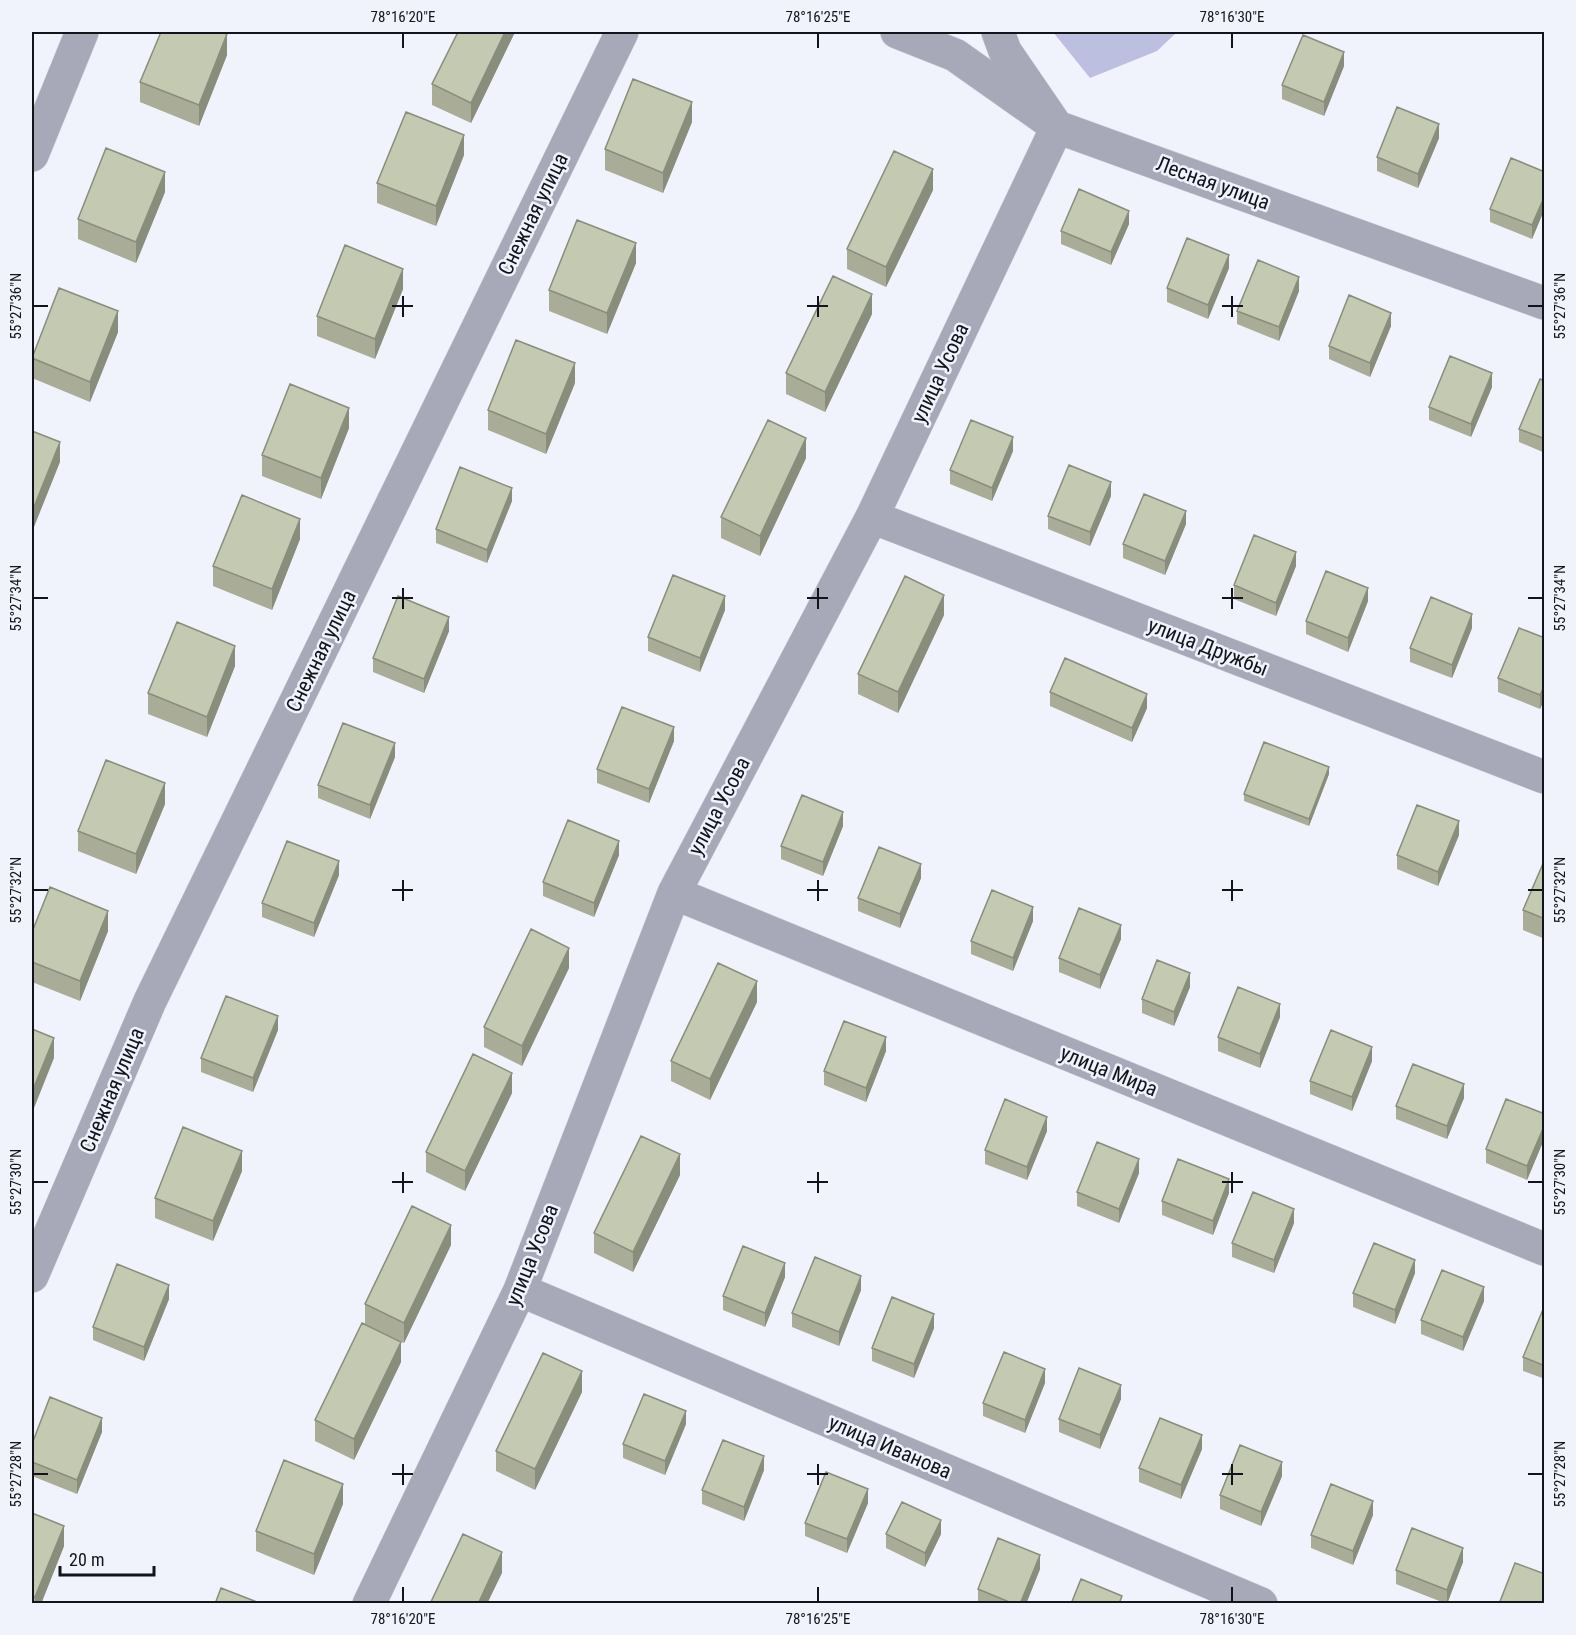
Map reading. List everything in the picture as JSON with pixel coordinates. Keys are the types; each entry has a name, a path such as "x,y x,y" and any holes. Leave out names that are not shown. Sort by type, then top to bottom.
{"street":[{"path":"32,155 82,32"},
{"name":"Снежная улица","path":"32,1276 150,1001 622,32"},
{"name":"Лесная улица","path":"897,32 955,55 1057,127 1545,303"},
{"path":"998,32 1005,51 1057,127"},
{"name":"улица Усова","path":"369,1604 520,1290 674,893 872,517 1057,127"},
{"name":"улица Дружбы","path":"872,517 1545,777"},
{"name":"улица Мира","path":"674,893 1545,1249"},
{"name":"улица Иванова","path":"520,1290 1261,1604"}],"shaded area":[{"path":"1053,32 1177,32 1157,51 1090,78"}],"building":[{"path":"161,32 227,34 199,105 140,82"},
{"path":"458,32 505,32 471,103 432,84"},
{"path":"1303,35 1344,52 1324,102 1282,85"},
{"path":"633,79 692,102 663,173 605,149"},
{"path":"1397,107 1439,124 1418,174 1377,157"},
{"path":"406,112 464,135 436,206 377,183"},
{"path":"106,148 165,172 136,242 78,219"},
{"path":"894,151 933,169 886,267 847,249"},
{"path":"1511,158 1545,172 1545,195 1532,225 1490,209"},
{"path":"1079,189 1129,211 1111,252 1061,231"},
{"path":"577,220 636,243 607,313 549,290"},
{"path":"1187,238 1229,255 1208,305 1167,288"},
{"path":"345,245 403,269 375,339 317,316"},
{"path":"1258,260 1299,277 1279,327 1237,311"},
{"path":"833,276 872,294 825,392 786,373"},
{"path":"59,288 118,311 90,382 32,358"},
{"path":"1349,295 1391,313 1370,363 1329,346"},
{"path":"516,340 575,363 546,434 488,410"},
{"path":"1450,356 1492,373 1471,424 1429,407"},
{"path":"1540,379 1545,381 1545,439 1519,429"},
{"path":"290,384 349,408 321,478 262,455"},
{"path":"768,420 806,438 760,536 721,517"},
{"path":"971,420 1013,437 992,488 950,470"},
{"path":"32,431 60,442 32,512"},
{"path":"1069,465 1111,482 1090,532 1048,516"},
{"path":"460,467 512,488 487,550 436,529"},
{"path":"1144,494 1186,511 1165,561 1123,544"},
{"path":"242,495 300,519 272,589 213,566"},
{"path":"1254,535 1296,552 1276,603 1234,585"},
{"path":"1326,571 1368,588 1348,638 1306,621"},
{"path":"673,575 725,596 700,658 648,637"},
{"path":"905,576 944,595 898,692 858,674"},
{"path":"398,596 449,617 424,679 373,658"},
{"path":"1431,597 1472,614 1452,665 1410,648"},
{"path":"177,622 235,646 207,717 148,693"},
{"path":"1519,628 1545,638 1545,684 1540,695 1498,678"},
{"path":"1065,658 1147,694 1132,728 1050,692"},
{"path":"622,707 674,727 649,789 597,769"},
{"path":"343,723 395,743 370,805 318,785"},
{"path":"1264,742 1329,767 1309,819 1244,794"},
{"path":"106,760 165,783 136,854 78,831"},
{"path":"802,795 843,812 823,862 781,846"},
{"path":"1417,805 1459,821 1438,872 1397,855"},
{"path":"568,820 619,841 594,903 543,882"},
{"path":"287,841 339,861 314,923 262,903"},
{"path":"879,847 921,864 900,914 858,898"},
{"path":"1545,859 1545,919 1523,910"},
{"path":"50,887 108,911 80,981 32,962 32,932"},
{"path":"992,890 1033,907 1013,958 971,941"},
{"path":"1079,908 1121,925 1100,975 1059,958"},
{"path":"531,929 569,948 522,1046 484,1027"},
{"path":"1157,960 1190,973 1174,1012 1142,999"},
{"path":"718,963 757,981 710,1079 671,1061"},
{"path":"1238,987 1280,1004 1260,1054 1218,1037"},
{"path":"226,996 278,1016 253,1078 201,1058"},
{"path":"844,1021 886,1037 866,1088 824,1071"},
{"path":"32,1029 54,1038 32,1092"},
{"path":"1331,1030 1372,1047 1352,1097 1310,1081"},
{"path":"473,1054 512,1073 465,1171 426,1152"},
{"path":"1413,1064 1464,1084 1447,1126 1396,1106"},
{"path":"1005,1099 1047,1117 1027,1167 985,1150"},
{"path":"1506,1099 1545,1114 1545,1124 1527,1166 1486,1149"},
{"path":"183,1127 242,1151 213,1221 155,1198"},
{"path":"641,1136 680,1154 633,1252 594,1233"},
{"path":"1097,1142 1139,1159 1119,1209 1077,1192"},
{"path":"1178,1159 1229,1179 1213,1221 1162,1201"},
{"path":"1253,1192 1294,1209 1274,1260 1232,1243"},
{"path":"412,1206 451,1225 404,1323 365,1304"},
{"path":"1374,1243 1415,1260 1395,1310 1353,1293"},
{"path":"743,1246 785,1263 765,1313 723,1296"},
{"path":"815,1257 861,1276 839,1332 792,1313"},
{"path":"117,1264 169,1285 144,1347 93,1327"},
{"path":"1442,1270 1484,1287 1463,1337 1421,1320"},
{"path":"892,1297 934,1314 914,1364 872,1348"},
{"path":"1545,1307 1545,1366 1523,1357"},
{"path":"362,1323 401,1342 354,1439 315,1420"},
{"path":"1004,1352 1045,1369 1025,1420 983,1403"},
{"path":"543,1353 582,1371 535,1469 496,1451"},
{"path":"1079,1368 1121,1385 1100,1435 1059,1419"},
{"path":"644,1394 686,1411 665,1461 623,1444"},
{"path":"50,1397 102,1418 77,1480 32,1462 32,1444"},
{"path":"1160,1418 1202,1435 1181,1485 1139,1468"},
{"path":"723,1440 764,1456 744,1507 702,1490"},
{"path":"1240,1445 1282,1462 1261,1512 1220,1495"},
{"path":"284,1460 343,1484 314,1554 256,1531"},
{"path":"826,1472 868,1489 847,1539 805,1523"},
{"path":"1331,1484 1373,1501 1353,1551 1311,1535"},
{"path":"902,1502 941,1520 925,1553 886,1534"},
{"path":"32,1513 64,1526 35,1597 32,1595"},
{"path":"1412,1528 1463,1548 1447,1590 1396,1570"},
{"path":"463,1534 502,1552 478,1604 430,1604"},
{"path":"998,1538 1040,1555 1020,1604 1014,1604 978,1589"},
{"path":"1515,1563 1545,1574 1545,1604 1499,1604"},
{"path":"1081,1579 1122,1596 1119,1604 1071,1604"},
{"path":"221,1588 262,1604 215,1604"}]}
